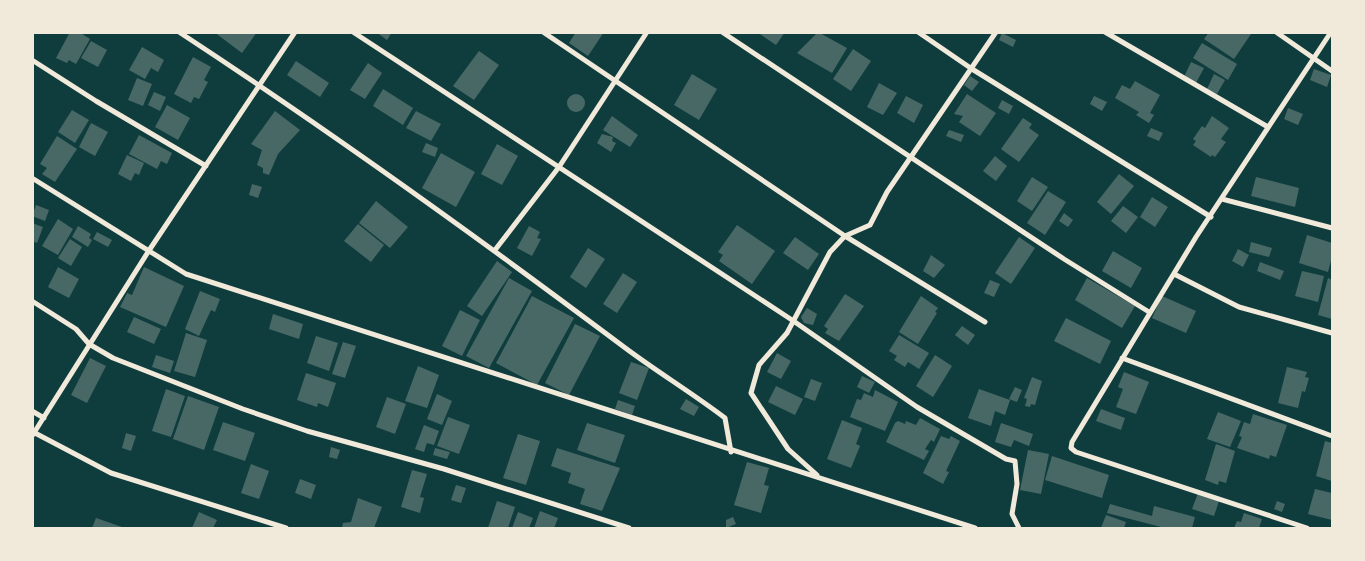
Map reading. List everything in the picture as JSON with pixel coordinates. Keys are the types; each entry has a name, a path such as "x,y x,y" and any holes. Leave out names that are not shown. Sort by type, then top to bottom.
{"street":[{"path":"178,32 259,85 495,250 621,345 725,418 731,452"},
{"path":"286,528 111,473 34,435 148,252 295,32"},
{"path":"353,32 792,320 917,407 1006,459 1015,461 1017,484 1012,514 1019,528"},
{"path":"544,32 845,236 985,322"},
{"path":"495,250 558,167 647,32"},
{"path":"722,32 1064,260 1149,312"},
{"path":"918,32 972,69 1211,216"},
{"path":"817,476 788,449 751,393 759,365 787,332 830,252 845,236 870,225 887,192 910,156 996,32"},
{"path":"1105,32 1268,128"},
{"path":"1276,32 1332,70"},
{"path":"1307,528 1076,452 1072,448 1072,442 1149,312 1312,58 1331,32"},
{"path":"32,60 96,101 206,166"},
{"path":"32,178 186,274 731,452 817,476 975,528"},
{"path":"1222,199 1332,228"},
{"path":"1174,274 1239,306 1332,333"},
{"path":"32,301 76,329 89,344 113,358 307,431 444,469 629,528"},
{"path":"1122,358 1332,436"},
{"path":"32,412 44,418"}],"building":[{"path":"70,32 79,32 90,39 76,64 69,60 67,63 56,58"},
{"path":"214,32 257,32 242,53"},
{"path":"376,32 392,32 387,40"},
{"path":"576,32 604,32 588,56 569,43"},
{"path":"757,32 785,32 776,45"},
{"path":"818,32 847,48 832,73 797,53"},
{"path":"1209,32 1248,32 1251,34 1234,59 1204,39"},
{"path":"1002,33 1016,40 1013,47 999,40"},
{"path":"91,41 107,50 98,67 81,58"},
{"path":"1202,43 1237,64 1228,80 1193,58"},
{"path":"142,47 164,60 158,72 151,68 145,79 129,70"},
{"path":"853,49 871,61 851,91 833,79"},
{"path":"479,51 499,65 474,100 453,86"},
{"path":"193,57 211,67 204,80 208,82 199,99 194,97 191,103 174,94"},
{"path":"296,61 329,83 320,97 287,75"},
{"path":"1191,62 1204,68 1196,83 1184,77"},
{"path":"368,63 382,73 365,99 350,90"},
{"path":"1314,69 1331,75 1327,87 1310,80"},
{"path":"692,74 717,89 699,120 674,105"},
{"path":"1214,74 1225,80 1217,94 1207,89"},
{"path":"970,76 979,82 972,91 964,85"},
{"path":"137,78 152,84 143,106 128,100"},
{"path":"1135,81 1160,95 1150,113 1154,115 1149,123 1136,115 1139,112 1115,98 1122,85 1130,89"},
{"path":"879,83 897,93 883,115 867,107"},
{"path":"383,89 413,108 403,125 373,106"},
{"path":"154,92 166,97 160,111 148,105"},
{"path":"576,94 582,97 585,103 582,109 576,112 570,109 567,103 570,97"},
{"path":"967,94 996,113 980,136 959,122 963,116 954,114"},
{"path":"906,96 923,105 914,123 897,113"},
{"path":"1094,96 1107,102 1102,111 1090,104"},
{"path":"1002,100 1013,106 1009,114 998,108"},
{"path":"167,105 190,118 178,140 155,127"},
{"path":"1288,108 1303,114 1298,125 1284,119"},
{"path":"72,110 89,120 75,143 58,132"},
{"path":"275,111 300,130 278,154 269,175 263,173 263,168 257,165 262,150 251,144"},
{"path":"416,111 441,124 431,141 406,128"},
{"path":"612,116 638,135 630,147 603,130"},
{"path":"1212,116 1229,128 1221,139 1226,142 1215,157 1212,155 1211,157 1193,145 1196,141 1193,139 1202,126 1205,128"},
{"path":"1023,118 1032,124 1029,128 1039,135 1019,162 1001,149"},
{"path":"91,123 108,132 95,156 79,147"},
{"path":"1151,128 1163,133 1159,141 1147,136"},
{"path":"949,130 964,135 961,142 946,136"},
{"path":"602,134 613,137 612,141 616,143 611,152 597,143"},
{"path":"139,135 172,153 167,164 161,161 157,169 129,154"},
{"path":"57,136 77,149 55,182 42,174 47,168 40,164"},
{"path":"426,143 438,148 435,157 422,152"},
{"path":"497,144 518,156 502,185 481,174"},
{"path":"441,153 475,172 456,207 422,188"},
{"path":"127,155 144,163 139,175 135,173 131,181 118,174"},
{"path":"995,156 1007,166 996,181 983,171"},
{"path":"1119,174 1134,186 1111,214 1097,202"},
{"path":"1032,177 1048,187 1032,211 1017,201"},
{"path":"1256,177 1299,188 1295,207 1251,196"},
{"path":"252,184 262,187 258,198 249,195"},
{"path":"1048,191 1066,202 1045,235 1027,223"},
{"path":"1152,197 1168,207 1155,227 1140,217"},
{"path":"376,201 408,227 390,248 359,223"},
{"path":"36,205 49,210 45,221 32,216"},
{"path":"1123,206 1138,217 1126,233 1111,221"},
{"path":"1064,213 1073,220 1068,227 1059,221"},
{"path":"58,219 73,229 58,255 42,246"},
{"path":"32,223 43,227 37,243 32,241"},
{"path":"358,224 384,245 371,262 344,241"},
{"path":"737,225 775,251 752,284 719,261 723,255 718,252"},
{"path":"78,226 91,234 89,238 92,240 88,247 72,237"},
{"path":"529,226 540,232 537,238 541,239 532,256 517,248"},
{"path":"97,232 112,240 108,247 93,239"},
{"path":"1307,235 1332,243 1332,257 1328,272 1299,263"},
{"path":"795,237 819,254 808,270 783,253"},
{"path":"1019,237 1035,248 1011,284 995,273"},
{"path":"70,239 82,247 71,266 58,258"},
{"path":"1251,242 1272,248 1269,257 1249,252"},
{"path":"588,248 605,259 586,288 570,277"},
{"path":"1238,249 1249,255 1243,267 1232,261"},
{"path":"1113,251 1142,268 1131,288 1102,271"},
{"path":"931,255 945,265 934,278 923,271"},
{"path":"497,261 512,272 482,316 467,306"},
{"path":"1260,262 1284,271 1280,280 1257,271"},
{"path":"58,267 79,279 69,298 48,287"},
{"path":"144,267 184,286 166,327 120,307 127,293 132,295"},
{"path":"1302,271 1324,276 1318,302 1295,296"},
{"path":"623,273 637,282 617,313 603,304"},
{"path":"509,278 532,291 489,368 466,356"},
{"path":"1087,278 1135,306 1122,328 1075,300"},
{"path":"1328,278 1332,280 1332,319 1318,315"},
{"path":"990,280 1000,284 994,297 984,293"},
{"path":"200,291 220,299 215,312 211,310 199,336 185,329"},
{"path":"845,294 864,306 839,341 825,333 828,329 824,326"},
{"path":"532,296 574,318 537,385 496,363"},
{"path":"921,296 938,308 935,312 937,313 918,344 899,332"},
{"path":"1162,296 1196,311 1186,333 1152,318"},
{"path":"807,308 817,314 813,325 804,323 801,317"},
{"path":"460,310 480,320 462,356 442,346"},
{"path":"273,314 303,324 299,339 269,329"},
{"path":"134,317 161,329 154,344 127,332"},
{"path":"1066,318 1111,341 1100,364 1054,341"},
{"path":"575,324 600,336 569,395 545,383"},
{"path":"962,326 975,335 968,345 955,335"},
{"path":"186,333 207,340 195,377 174,371"},
{"path":"899,335 929,353 919,369 908,362 905,367 894,360 897,356 889,351"},
{"path":"316,336 338,343 329,371 307,363"},
{"path":"343,342 356,346 345,378 332,374"},
{"path":"777,353 791,361 781,379 767,372"},
{"path":"156,355 174,361 170,373 152,367"},
{"path":"935,355 952,366 933,397 916,386"},
{"path":"90,358 106,366 87,403 71,395"},
{"path":"631,362 649,368 637,400 619,393"},
{"path":"418,366 439,375 427,408 405,401"},
{"path":"1287,367 1307,372 1305,377 1309,378 1305,392 1302,391 1298,408 1278,403"},
{"path":"1124,372 1149,382 1136,414 1116,407 1123,389 1118,387"},
{"path":"306,373 336,383 328,407 318,403 317,407 297,400"},
{"path":"862,376 875,382 869,393 857,387"},
{"path":"1032,377 1042,381 1035,405 1031,404 1030,407 1025,406 1027,399 1024,398"},
{"path":"811,379 822,383 815,401 804,397"},
{"path":"776,386 803,399 795,415 768,402"},
{"path":"1015,387 1022,390 1017,402 1009,399"},
{"path":"166,389 185,396 171,437 152,431"},
{"path":"979,389 1010,400 1005,415 995,411 991,426 968,418"},
{"path":"875,390 898,402 885,431 850,417 857,399 861,400 864,393 873,397"},
{"path":"437,394 452,401 442,425 427,419"},
{"path":"188,396 219,407 204,450 173,439"},
{"path":"387,397 406,404 395,434 376,427"},
{"path":"686,399 699,407 694,416 680,409"},
{"path":"618,400 635,406 632,415 615,409"},
{"path":"1101,409 1125,418 1121,430 1096,421"},
{"path":"1218,412 1241,421 1230,447 1207,439"},
{"path":"1253,414 1287,425 1276,457 1270,455 1269,459 1237,448 1242,437 1239,436 1244,422 1250,424"},
{"path":"448,417 470,425 459,454 437,446"},
{"path":"920,418 940,429 934,442 931,440 925,449 929,451 924,460 886,442 895,423 898,421 905,424 906,421 916,425"},
{"path":"842,420 862,428 856,444 860,446 851,468 827,459"},
{"path":"223,422 255,433 245,461 213,450"},
{"path":"587,423 625,435 615,463 577,450"},
{"path":"1001,423 1033,434 1029,446 1014,440 1011,447 995,442"},
{"path":"424,425 439,431 434,445 427,443 424,452 415,449"},
{"path":"126,433 136,436 131,451 122,448"},
{"path":"518,434 540,441 526,485 503,478"},
{"path":"941,436 949,439 951,436 960,441 946,471 949,472 943,484 923,473"},
{"path":"1325,441 1332,443 1332,481 1316,476"},
{"path":"1216,444 1235,451 1226,483 1219,481 1218,485 1205,480"},
{"path":"331,447 340,450 337,459 329,457"},
{"path":"435,448 450,452 447,459 433,455"},
{"path":"557,448 620,468 602,511 580,504 585,489 568,483 571,473 551,466"},
{"path":"1028,450 1049,454 1041,494 1020,490"},
{"path":"1052,456 1109,475 1102,498 1045,480"},
{"path":"747,462 769,468 764,485 769,486 761,513 734,505"},
{"path":"251,464 269,471 259,499 241,493"},
{"path":"412,470 427,474 420,497 424,498 420,513 401,507"},
{"path":"300,479 316,485 311,499 295,493"},
{"path":"456,485 466,488 461,503 451,500"},
{"path":"1315,489 1332,493 1332,520 1308,514"},
{"path":"1198,493 1219,501 1214,516 1192,509"},
{"path":"358,498 382,507 374,528 342,528 343,523 351,522"},
{"path":"497,501 515,507 508,528 488,528"},
{"path":"1277,501 1285,504 1282,512 1274,509"},
{"path":"1110,504 1152,516 1154,506 1195,517 1192,528 1165,528 1107,513"},
{"path":"540,511 558,518 554,528 534,528"},
{"path":"199,512 217,520 213,528 192,528"},
{"path":"518,512 533,518 529,528 512,528"},
{"path":"1244,513 1262,519 1259,528 1234,528 1237,521 1241,522"},
{"path":"1106,515 1126,522 1124,528 1101,528"},
{"path":"733,517 736,524 726,528 726,520"},
{"path":"96,518 125,528 92,528"}]}
